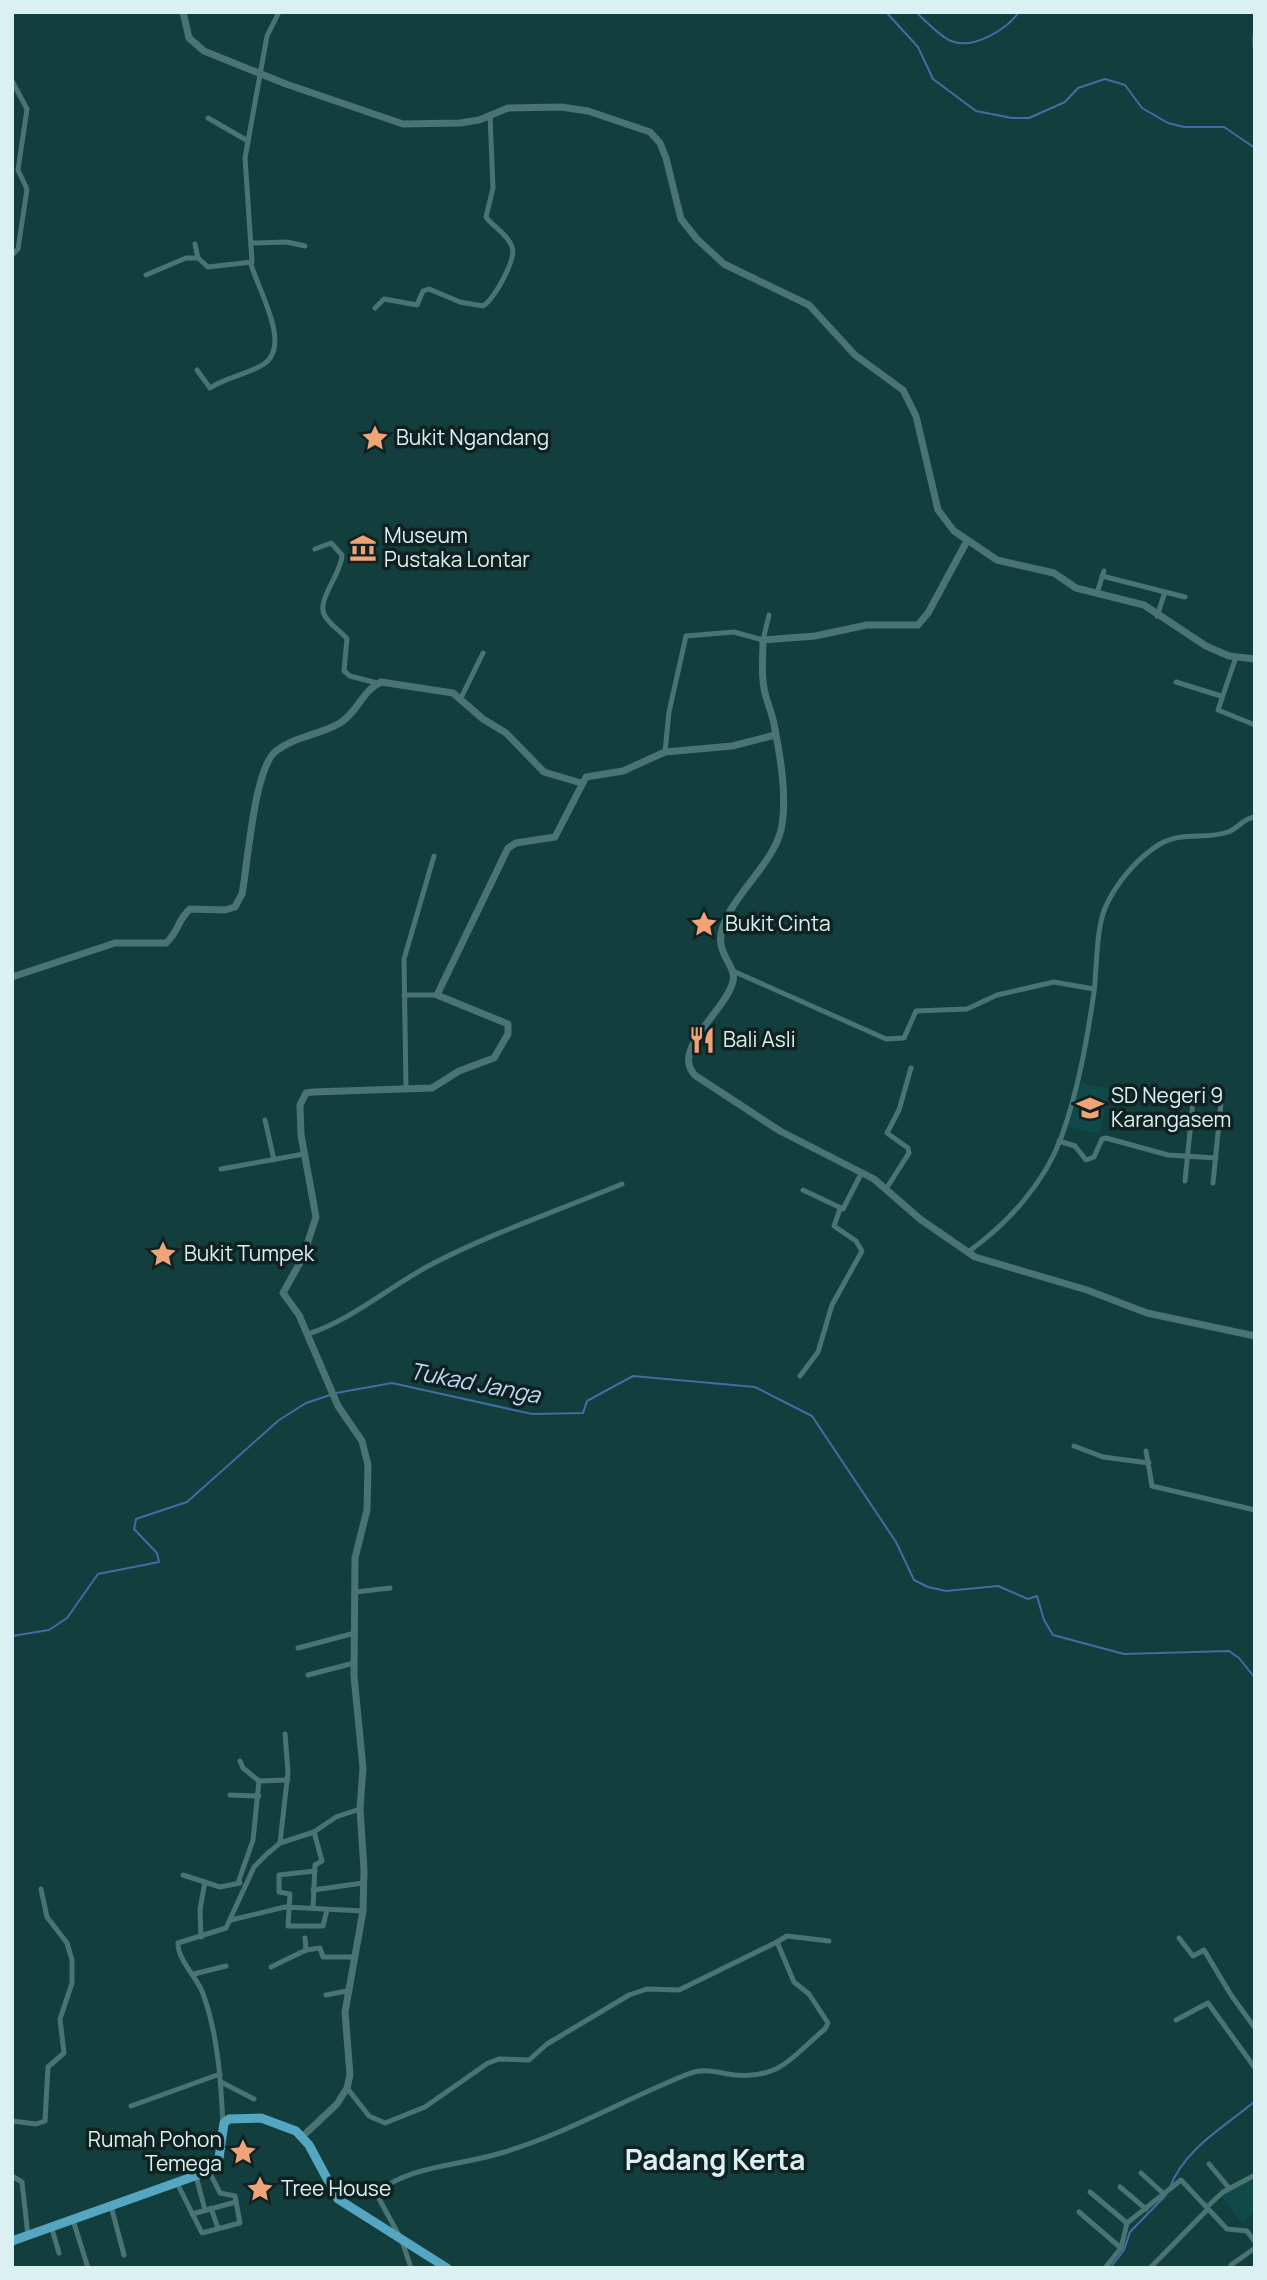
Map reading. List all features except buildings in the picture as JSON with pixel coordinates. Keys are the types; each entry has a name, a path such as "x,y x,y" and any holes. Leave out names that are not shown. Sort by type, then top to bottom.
{"highway":[{"path":"12,2241 209,2171 219,2158 223,2126 229,2119 261,2118 303,2136 338,2199 447,2268"}],"street":[{"path":"183,12 194,43 220,59 403,124 460,123 508,108 569,107 631,125 657,138 666,158 681,219 697,239 724,264 809,305 855,355 903,390 916,416 939,510 948,524 967,541 1007,564 1054,573 1076,588 1144,605 1198,642 1236,657 1255,659"},
{"path":"197,370 209,388 263,365 274,351 277,337 251,264 245,158 267,36 279,12"},
{"path":"1255,36 1255,46"},
{"path":"12,81 27,109 18,170 27,189 18,249 12,255"},
{"path":"375,308 384,299 417,305 423,291 429,289 460,302 483,306 499,291 513,251 511,243 486,217 493,188 490,115"},
{"path":"208,118 248,141"},
{"path":"251,243 287,242 305,246"},
{"path":"195,244 198,258 208,267 251,264"},
{"path":"146,275 186,258 198,258"},
{"path":"665,752 669,712 686,636 734,632 764,640 815,636 867,625 918,625 928,613 967,541"},
{"path":"315,549 331,543 342,555 341,565 322,608 324,616 347,639 344,671 350,676 377,683 453,692 475,713 514,740 544,772 581,783"},
{"path":"1097,593 1103,574 1185,597"},
{"path":"1157,616 1165,592"},
{"path":"769,614 764,640 763,686 775,735 782,824 772,849 724,923 721,948 733,971 733,981 727,996 687,1055 690,1071 780,1131 862,1172 920,1219 985,1261 1087,1290 1147,1313 1255,1336"},
{"path":"461,698 483,653"},
{"path":"1236,657 1221,696 1219,712 1255,725"},
{"path":"1176,682 1221,696"},
{"path":"12,977 115,943 166,943 174,934 179,920 190,909 225,910 235,907 242,894 256,798 264,765 286,745 342,722 377,683"},
{"path":"437,995 504,854 516,843 555,837 581,783 591,775 623,771 665,752 732,746 775,735"},
{"path":"968,1252 1025,1201 1049,1165 1059,1141 1088,1034 1103,914 1131,869 1170,839 1225,833 1247,818 1255,817"},
{"path":"406,1088 407,1020 404,995 407,945 435,856"},
{"path":"733,971 886,1038 899,1041 904,1038 916,1011 967,1009 997,995 1054,982 1094,989"},
{"path":"303,2136 333,2108 347,2088 350,2075 345,2018 363,1911 360,1810 363,1768 354,1663 355,1558 367,1510 368,1465 362,1441 338,1406 308,1334 284,1297 283,1289 303,1257 316,1211 304,1154 300,1112 302,1099 306,1093 432,1088 459,1071 489,1061 498,1054 509,1027 503,1020 437,995 404,995"},
{"path":"886,1189 909,1153 908,1148 887,1133 899,1110 911,1068"},
{"path":"1185,1181 1193,1101"},
{"path":"1213,1183 1221,1103"},
{"path":"265,1120 274,1160"},
{"path":"1059,1141 1075,1146 1086,1160 1096,1155 1104,1138 1155,1153 1216,1158"},
{"path":"221,1169 304,1154"},
{"path":"800,1376 818,1352 832,1305 862,1251 856,1241 834,1226 862,1172"},
{"path":"308,1334 329,1327 413,1274 453,1253 622,1184"},
{"path":"803,1190 841,1209"},
{"path":"1074,1446 1112,1459 1149,1463"},
{"path":"1146,1451 1152,1486 1255,1510"},
{"path":"356,1592 390,1588"},
{"path":"298,1648 355,1633"},
{"path":"308,1675 354,1663"},
{"path":"280,1843 288,1780 285,1734"},
{"path":"240,1761 243,1768 259,1782 288,1780"},
{"path":"238,1883 253,1840 259,1782"},
{"path":"230,1795 259,1796"},
{"path":"223,2126 220,2074 206,2007 194,1974 178,1945 223,1929 231,1920 254,1867 280,1843 314,1832 336,1817 360,1810"},
{"path":"313,1908 315,1864 322,1860 314,1832"},
{"path":"315,1871 279,1875 279,1892 289,1894 289,1928 323,1926 327,1910"},
{"path":"183,1875 220,1887 246,1883"},
{"path":"201,1937 200,1909 205,1882"},
{"path":"313,1890 363,1883"},
{"path":"12,2122 36,2124 45,2121 48,2067 64,2053 60,2019 72,1983 72,1960 63,1937 47,1917 41,1889"},
{"path":"231,1920 289,1907 363,1911"},
{"path":"347,2088 369,2116 385,2123 425,2107 488,2063 499,2059 529,2060 547,2044 629,1995 647,1989 679,1990 791,1936 829,1941"},
{"path":"305,1938 306,1951"},
{"path":"1179,1938 1193,1956 1204,1950 1255,2028"},
{"path":"338,2199 360,2191 376,2193 392,2182 421,2172 499,2154 695,2071 743,2075 774,2071 787,2065 828,2023 809,1994 794,1982 777,1942"},
{"path":"271,1967 306,1951 320,1948 323,1956 354,1957"},
{"path":"194,1974 226,1966"},
{"path":"326,1995 348,1991"},
{"path":"1176,2020 1209,2003 1255,2068"},
{"path":"131,2106 220,2074"},
{"path":"221,2082 254,2098"},
{"path":"1209,2164 1229,2188"},
{"path":"177,2182 202,2233 241,2222 234,2195 220,2193 209,2171"},
{"path":"1141,2173 1164,2194"},
{"path":"1154,2267 1207,2208 1229,2188 1255,2175"},
{"path":"12,2176 22,2182 28,2236"},
{"path":"196,2176 218,2228"},
{"path":"1105,2268 1121,2248 1127,2223 1181,2180 1227,2229 1247,2231 1255,2242"},
{"path":"1120,2187 1146,2209"},
{"path":"1090,2192 1127,2223"},
{"path":"376,2193 402,2241 411,2268"},
{"path":"192,2214 236,2202"},
{"path":"111,2206 124,2255"},
{"path":"1079,2212 1121,2248"},
{"path":"73,2220 88,2268"},
{"path":"51,2228 59,2253"},
{"path":"1231,2266 1255,2248"}],"shaded area":[{"name":"SD Negeri 9 Karangasem","path":"1081,1083 1110,1089 1099,1134 1069,1127"},
{"path":"1255,2176 1255,2211 1242,2224 1220,2194"}],"waterway":[{"path":"886,12 918,47 933,79 976,111 1012,118 1029,118 1065,102 1078,88 1105,79 1125,85 1142,108 1168,123 1184,127 1224,127 1255,148"},
{"path":"916,12 942,36 960,43 988,37 1019,12"},
{"name":"Tukad Janga","path":"336,1393 392,1383 532,1414 583,1413 587,1401 633,1376 755,1387 812,1416 896,1542 914,1580 946,1591 998,1586 1028,1599 1037,1596 1044,1620 1053,1635 1124,1654 1229,1651 1239,1658 1255,1678"},
{"name":"Tukad Janga","path":"12,1636 49,1630 67,1618 98,1574 159,1562 157,1553 134,1529 136,1519 187,1502 279,1420 306,1403 330,1395"},
{"path":"1170,2187 1177,2173 1196,2149 1255,2101"},
{"path":"1110,2268 1124,2250 1130,2232 1166,2195"}],"place":[{"name":"Bukit Ngandang","path":"375,438"},
{"name":"Museum Pustaka Lontar","path":"363,548"},
{"name":"Bukit Cinta","path":"704,924"},
{"name":"Bali Asli","path":"702,1040"},
{"name":"SD Negeri 9 Karangasem","path":"1090,1108"},
{"name":"Bukit Tumpek","path":"163,1254"},
{"name":"Rumah Pohon Temega","path":"243,2152"},
{"name":"Tree House","path":"260,2189"}],"district":[{"name":"Padang Kerta","path":"715,2160"}]}
